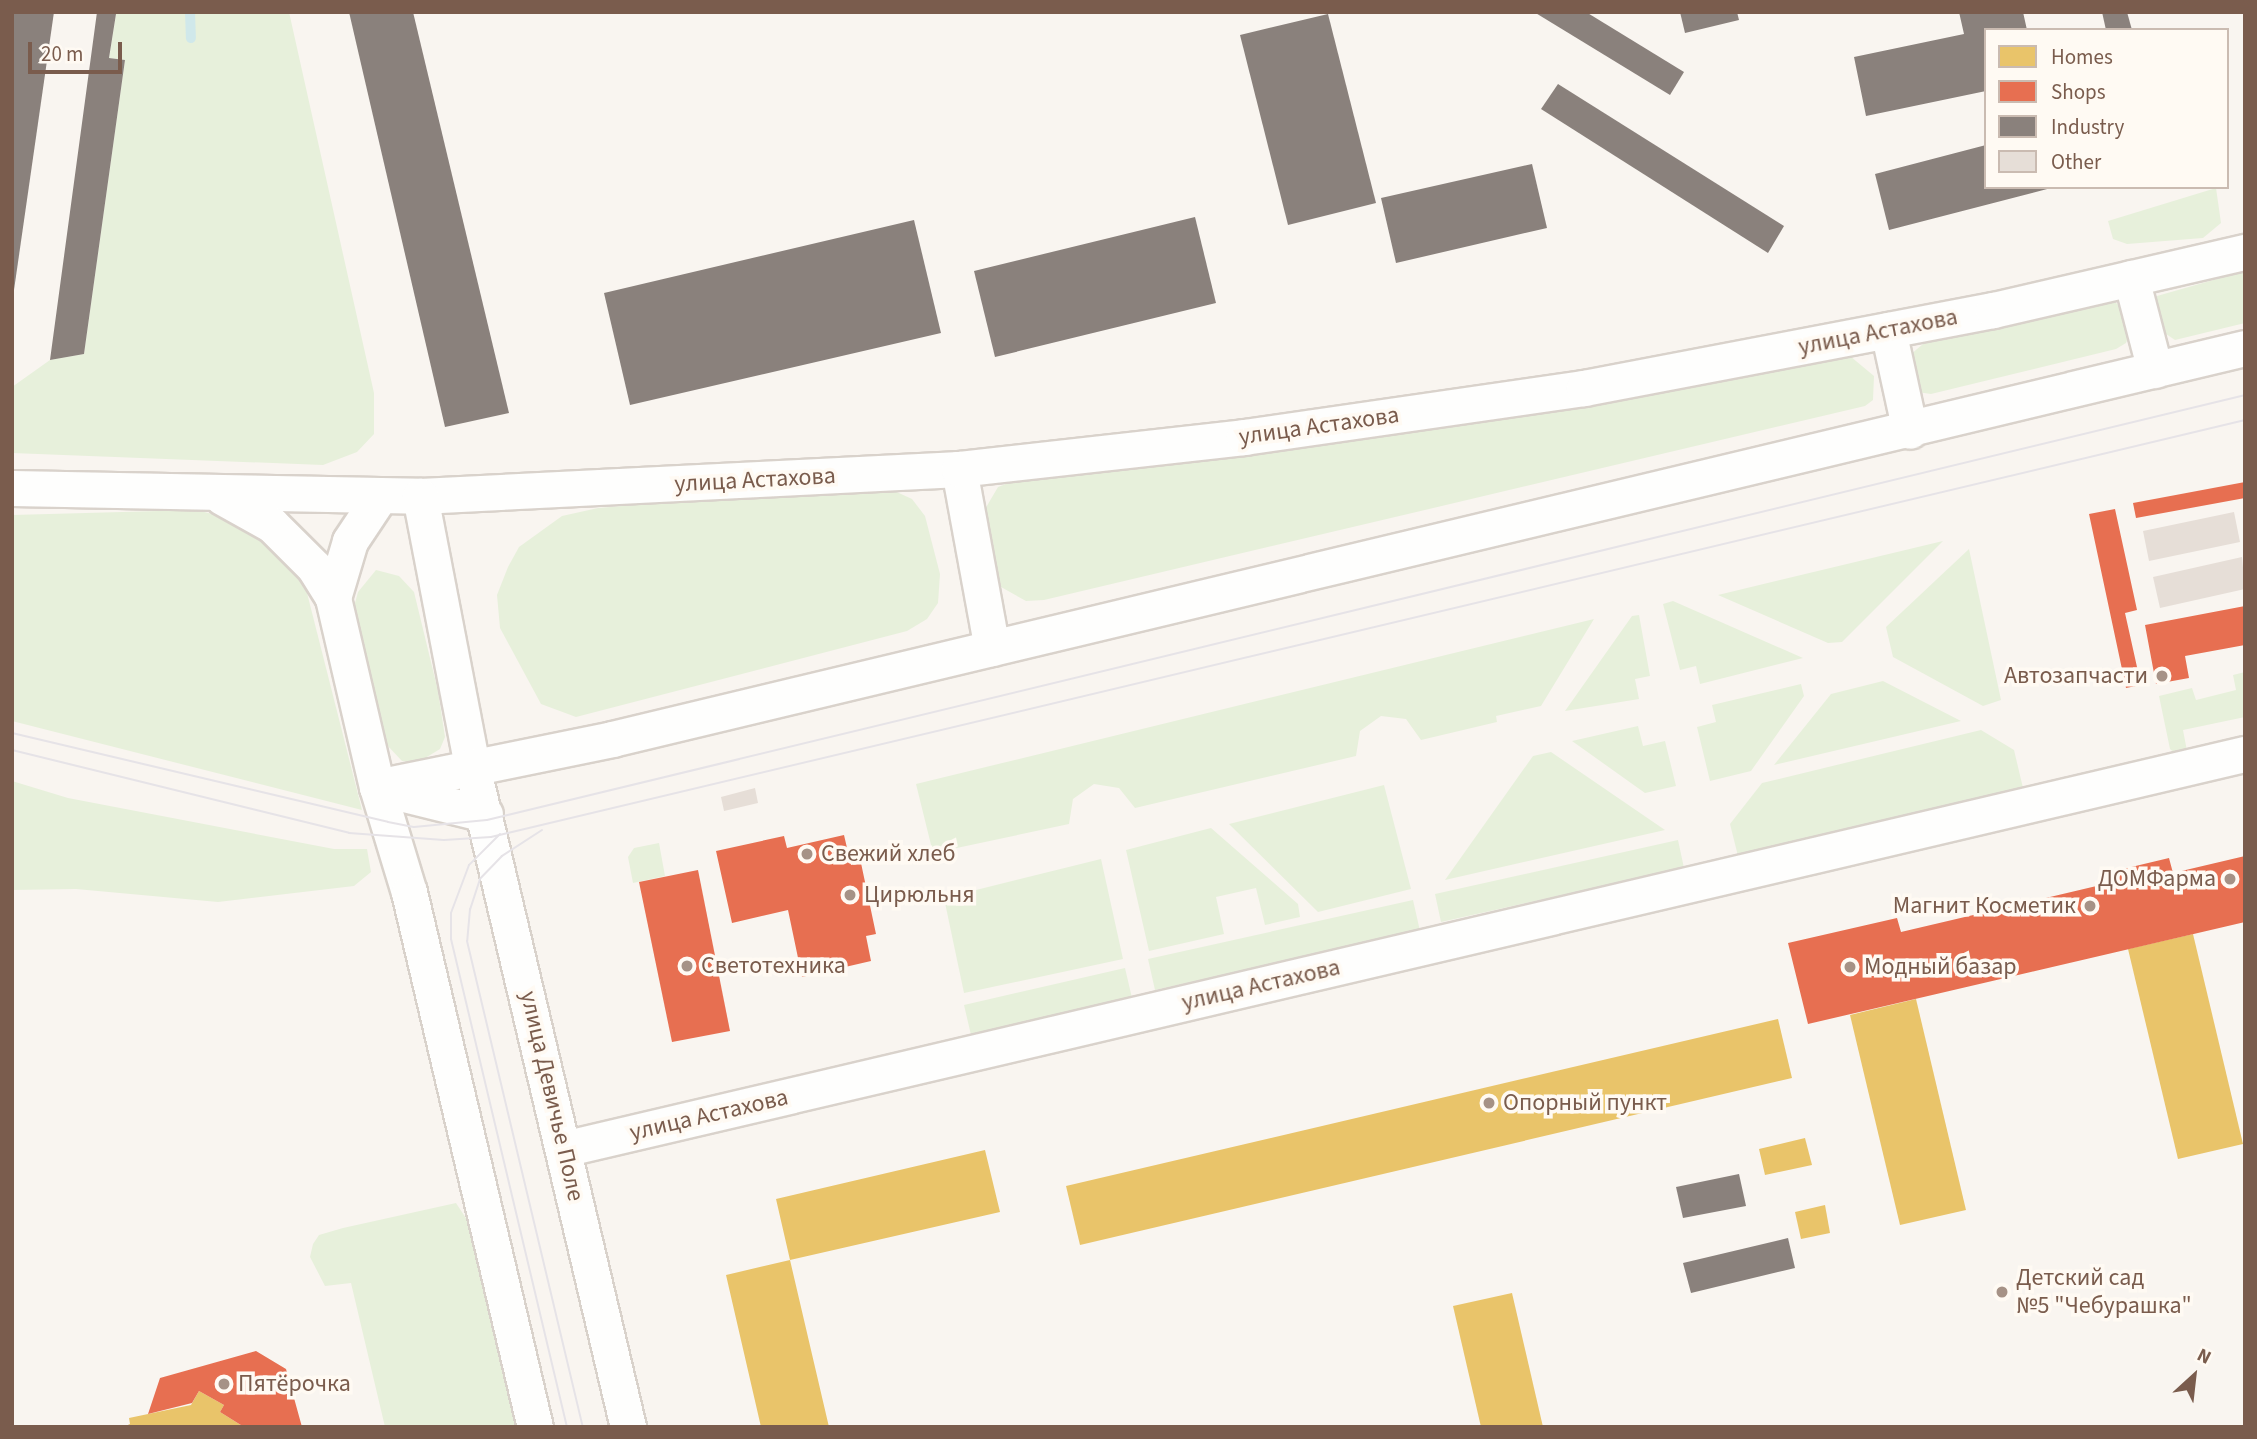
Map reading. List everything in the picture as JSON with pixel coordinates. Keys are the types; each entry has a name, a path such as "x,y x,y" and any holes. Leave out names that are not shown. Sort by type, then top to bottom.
{"main road":[{"name":"улица Астахова","path":"12,488 420,496 959,469 1244,437 1584,388 1888,330 2245,252"},
{"path":"2131,278 2155,370"},
{"path":"1888,330 1910,431"},
{"path":"377,787 612,739 1910,431 2245,348"},
{"path":"959,469 992,648"},
{"path":"215,494 272,525 314,567 333,598 377,787 409,891 535,1427"},
{"path":"333,598 350,541 364,514 380,496"},
{"name":"улица Девичье Поле","path":"420,496 472,766 628,1427"},
{"name":"улица Астахова","path":"563,1149 2245,754"},
{"path":"377,787 485,814"}],"green space":[{"path":"102,12 289,12 374,393 374,434 357,452 323,465 12,453 12,387 50,360 84,354 125,60 109,58 116,15"},
{"path":"2216,189 2221,223 2203,238 2127,244 2113,239 2108,221"},
{"path":"2245,271 2245,323 2175,340 2160,330 2153,307 2157,296"},
{"path":"2112,300 2120,306 2129,335 2126,343 2116,349 1931,394 1917,392 1910,355 1923,344"},
{"path":"1850,356 1874,376 1873,400 1865,406 1044,600 1026,601 1001,587 981,516 998,487 1016,480 1286,451"},
{"path":"890,489 912,499 925,516 940,574 938,603 927,619 907,631 576,717 541,704 500,628 497,595 519,547 562,516 598,508 788,492"},
{"path":"196,510 229,518 289,557 305,585 362,810 12,721 12,515"},
{"path":"1943,541 1842,642 1828,643 1718,595"},
{"path":"1969,549 2001,700 1983,706 1893,657 1886,627"},
{"path":"376,570 399,576 414,592 438,691 445,737 440,749 417,763 402,761 386,744 352,614 358,592"},
{"path":"1673,601 1803,658 1700,684 1696,666 1680,670 1663,604"},
{"path":"1639,615 1650,676 1635,679 1639,699 1565,711 1632,616"},
{"path":"1594,619 1541,706 1496,716 1497,722 1421,740 1406,719 1381,716 1360,731 1356,756 1135,808 1119,788 1094,784 1073,799 1069,824 933,853 916,784"},
{"path":"2245,672 2245,717 2183,730 2187,751 2176,754 2170,749 2159,696 2192,688 2196,700 2236,690 2233,675"},
{"path":"1883,681 1961,721 1774,765 1831,694"},
{"path":"1801,684 1804,696 1751,771 1710,781 1697,727 1716,722 1712,705"},
{"path":"1638,726 1643,746 1665,741 1676,786 1645,793 1572,741"},
{"path":"1981,730 2014,750 2023,788 1738,856 1730,824 1762,783"},
{"path":"1551,752 1665,830 1445,880 1533,756"},
{"path":"12,781 68,798 334,849 367,849 371,872 354,886 218,902 76,889 12,890"},
{"path":"1384,785 1411,889 1318,912 1229,824"},
{"path":"1211,828 1298,904 1300,917 1265,925 1256,888 1216,897 1224,934 1149,951 1126,850"},
{"path":"1678,840 1684,868 1441,922 1435,894"},
{"path":"659,843 665,876 633,883 628,857 634,848"},
{"path":"1101,859 1123,959 964,993 944,898"},
{"path":"1413,900 1420,931 1155,990 1148,959"},
{"path":"1125,968 1132,998 971,1035 964,1005"},
{"path":"456,1203 475,1232 521,1427 385,1427 351,1283 325,1286 310,1257 313,1244 319,1235 343,1228"}],"building: Homes":[{"path":"2193,934 2243,1144 2178,1159 2128,949"},
{"path":"1916,999 1966,1210 1900,1225 1850,1015"},
{"path":"1778,1019 1792,1078 1080,1245 1066,1186"},
{"path":"1805,1138 1812,1165 1765,1175 1759,1149"},
{"path":"985,1150 1000,1212 790,1260 776,1199"},
{"path":"1825,1205 1830,1233 1801,1239 1795,1212"},
{"path":"790,1260 829,1427 761,1427 726,1275"},
{"path":"1512,1293 1543,1427 1481,1427 1453,1306"},
{"path":"199,1391 224,1405 220,1412 244,1427 123,1427 130,1424 129,1418 191,1405"}],"building: Shops":[{"path":"2245,482 2245,498 2136,518 2133,503"},
{"path":"2115,509 2137,610 2125,613 2141,685 2126,688 2089,514"},
{"path":"2245,606 2245,645 2185,656 2189,678 2156,684 2145,625"},
{"path":"844,835 851,865 861,863 876,934 866,936 871,961 802,977 788,910 732,923 716,851 784,836 787,848"},
{"path":"2245,856 2245,922 1808,1024 1788,943 1897,918 1901,932 2105,884 2102,874 2169,858 2173,873"},
{"name":"Светотехника","path":"698,870 730,1031 672,1042 639,882"},
{"name":"Пятёрочка","path":"256,1351 286,1369 302,1427 244,1427 220,1412 224,1405 199,1391 192,1403 148,1414 160,1378"}],"building: Industry":[{"path":"12,12 54,12 14,290 12,290"},
{"path":"97,12 116,14 109,58 125,60 84,354 50,360"},
{"path":"349,12 413,12 509,413 445,427"},
{"path":"1534,12 1586,12 1684,72 1670,95"},
{"path":"1680,12 1737,12 1739,20 1685,33"},
{"path":"1959,12 2023,12 2027,28 1984,28 1984,91 1866,116 1854,57 1964,34"},
{"path":"2102,12 2127,12 2131,28 2106,28"},
{"path":"1328,14 1376,203 1288,225 1240,35"},
{"path":"1558,84 1784,226 1768,253 1541,109"},
{"path":"1984,146 1984,189 2047,189 1889,230 1875,174"},
{"path":"1532,164 1547,228 1396,263 1381,198"},
{"path":"1195,217 1216,303 995,357 974,271"},
{"path":"914,220 941,333 630,405 604,293"},
{"path":"1739,1174 1746,1206 1683,1218 1676,1187"},
{"path":"1788,1238 1795,1268 1691,1293 1683,1263"}],"building: Other":[{"path":"2234,512 2240,542 2149,561 2143,531"},
{"path":"2242,557 2245,589 2160,608 2153,577"},
{"path":"755,788 758,803 724,811 721,797"}],"waterway":[{"path":"190,12 191,38"}],"tram line":[{"path":"12,733 414,827 487,820 2245,395"},
{"path":"12,750 349,833 444,840 491,837 2245,420"},
{"path":"542,830 502,856 480,879 470,909 467,941 583,1427"},
{"path":"500,834 469,865 451,913 451,939 567,1427"}],"place":[{"name":"Автозапчасти","path":"2162,676"},
{"name":"Свежий хлеб","path":"807,854"},
{"name":"ДОМФарма","path":"2230,879"},
{"name":"Цирюльня","path":"850,895"},
{"name":"Магнит Косметик","path":"2090,906"},
{"name":"Светотехника","path":"687,966"},
{"name":"Модный базар","path":"1850,967"},
{"name":"Опорный пункт","path":"1489,1103"},
{"name":"Детский сад №5 \"Чебурашка\"","path":"2002,1292"},
{"name":"Пятёрочка","path":"224,1384"}]}
